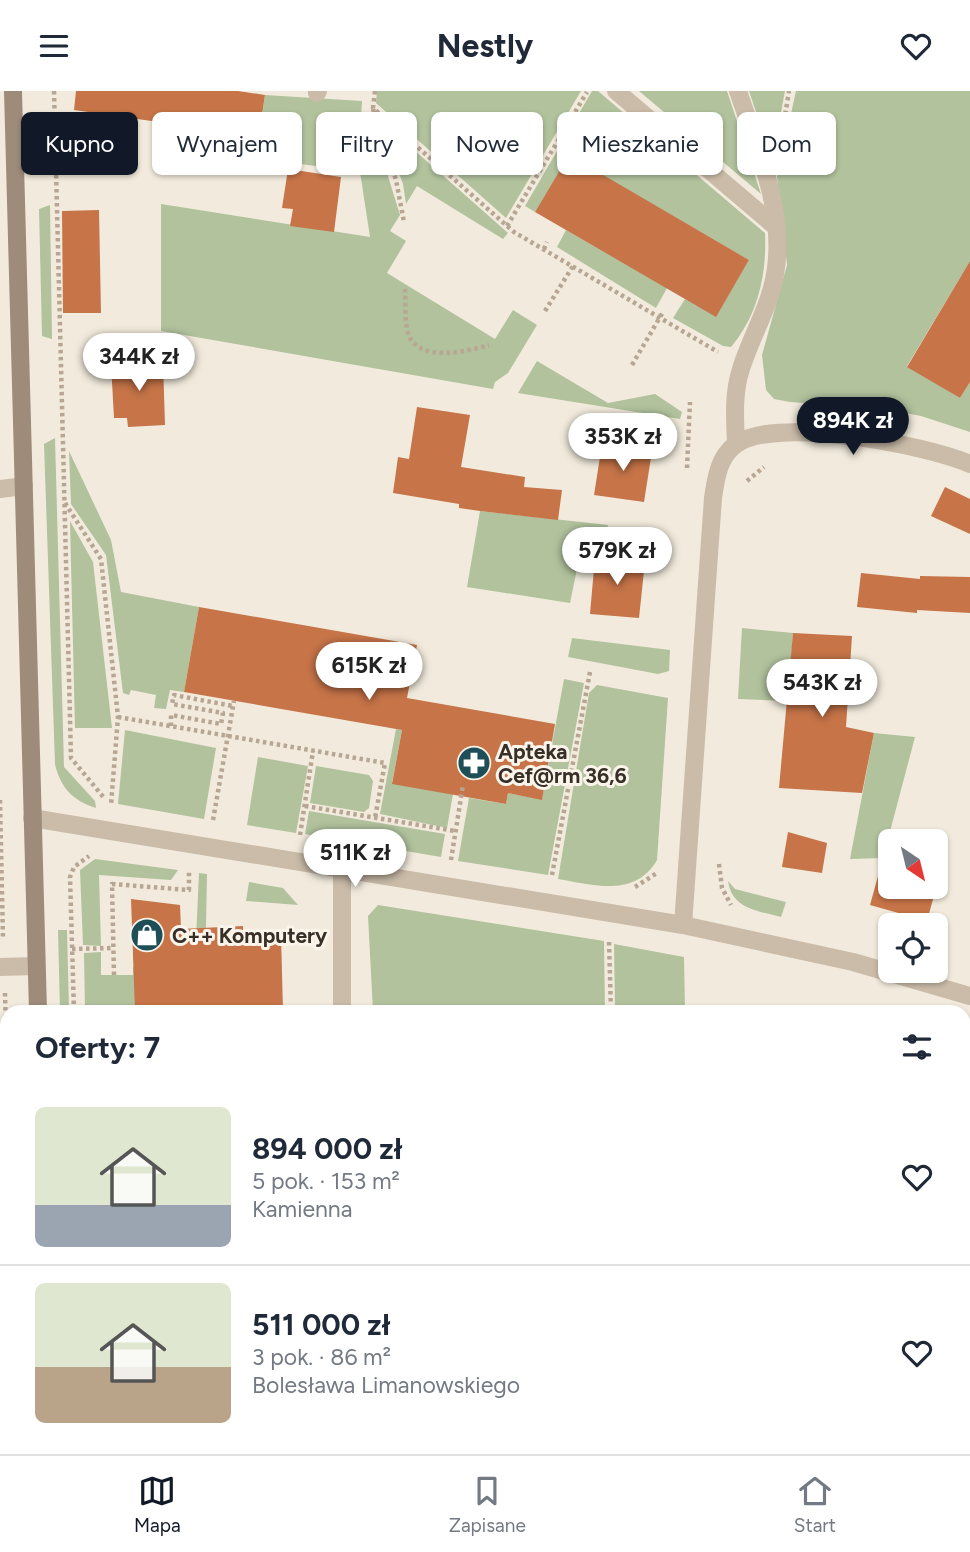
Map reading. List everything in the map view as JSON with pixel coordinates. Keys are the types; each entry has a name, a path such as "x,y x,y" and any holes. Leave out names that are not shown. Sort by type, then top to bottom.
{"street":[{"path":"13,91 38,1005"},
{"path":"616,91 776,227"},
{"path":"683,925 712,498 719,468 736,444 736,390 776,269 776,227 770,188 738,91"},
{"path":"736,444 781,432 830,435 922,448 970,464"},
{"path":"0,489 24,486"},
{"path":"32,818 683,925 853,962 970,996"},
{"path":"342,867 342,1005"},
{"path":"2,967 36,966"}],"path":[{"path":"54,91 71,758 111,806 123,809"},
{"path":"375,91 373,114 396,180 404,222"},
{"path":"507,226 587,91"},
{"path":"373,108 507,226 661,314 710,347"},
{"path":"544,249 547,242"},
{"path":"545,311 573,266"},
{"path":"405,289 407,331 411,340 419,346 441,353 454,353 489,345"},
{"path":"632,365 661,314"},
{"path":"686,475 690,402"},
{"path":"743,485 772,462"},
{"path":"65,502 101,559 118,717 107,854 93,855 82,860 70,877 74,1005"},
{"path":"551,882 590,672"},
{"path":"171,726 172,715 221,724 223,713 172,703 174,695 234,703 212,824"},
{"path":"118,717 385,763 375,818"},
{"path":"287,837 299,839 313,751"},
{"path":"463,785 450,865 463,867"},
{"path":"0,800 5,1005"},
{"path":"304,806 455,831"},
{"path":"200,822 225,826"},
{"path":"719,861 722,888 732,908 740,913"},
{"path":"621,891 648,879 660,866"},
{"path":"114,975 111,884 190,890 189,868 202,870"},
{"path":"611,1005 609,937 621,939"},
{"path":"72,949 113,948"}],"green space":[{"path":"377,91 581,91 569,112 557,112 557,132 543,155 543,112 431,112 431,152 417,139 417,112 386,112 376,103"},
{"path":"592,91 598,91 623,112 580,112"},
{"path":"639,91 727,91 737,121 737,174 723,162 723,112 664,112"},
{"path":"749,91 785,91 781,112 756,112"},
{"path":"796,91 970,91 970,261 907,366 960,398 970,382 970,432 921,416 883,409 774,399 766,390 762,355 787,265 777,175 836,175 836,112 791,112"},
{"path":"265,95 362,101 361,112 316,112 316,166 302,164 302,112 263,112"},
{"path":"557,151 557,175 535,212 525,206"},
{"path":"417,153 431,165 431,175 442,175 508,233 503,239 417,186 406,204 400,175 417,175"},
{"path":"360,175 388,175 400,215 390,231 406,241 387,273 495,339 513,310 537,325 508,373 495,382 493,389 161,331 161,204 370,237"},
{"path":"457,175 531,175 506,218"},
{"path":"602,175 697,175 765,233 762,279 754,308 731,347 723,346 673,318 685,299 716,316 749,260"},
{"path":"738,175 755,175 761,194"},
{"path":"50,205 52,339 42,336 39,209"},
{"path":"566,230 667,288 656,308 557,247"},
{"path":"537,361 608,403 655,394 682,412 680,419 518,393"},
{"path":"55,438 64,767 95,801 96,808 69,792 60,780 55,764 44,444"},
{"path":"69,451 111,540 121,592 199,607 184,692 170,690 166,709 154,708 156,695 131,690 129,695 123,693 106,555 71,504"},
{"path":"480,511 608,525 601,563 579,559 570,603 467,587"},
{"path":"70,521 93,562 112,728 75,728"},
{"path":"742,628 793,633 788,701 738,699"},
{"path":"572,638 670,650 669,671 658,674 568,657"},
{"path":"564,679 584,683 548,875 458,861 469,798 506,804 508,793 542,799"},
{"path":"597,685 668,698 657,860 648,872 637,880 612,886 558,879 589,693"},
{"path":"396,729 402,730 392,783 453,794 447,828 380,814"},
{"path":"125,730 216,748 204,819 118,804"},
{"path":"874,733 915,737 891,829 878,829 878,858 850,859"},
{"path":"258,757 308,766 296,833 247,825"},
{"path":"316,766 369,775 373,781 369,808 364,812 310,803"},
{"path":"309,811 445,834 441,857 305,834"},
{"path":"95,859 178,870 171,880 99,875 101,946 83,945 80,870"},
{"path":"199,873 207,874 206,928 202,928 205,1005 85,1005 84,953 101,952 101,975 133,975 133,967 182,965 193,1004"},
{"path":"728,881 735,889 786,902 781,917 740,903 730,890"},
{"path":"249,882 283,888 298,905 246,901"},
{"path":"378,905 604,941 605,1005 373,1005 368,916"},
{"path":"58,930 67,930 69,1005 60,1005"},
{"path":"614,944 684,957 685,1005 615,1005"}],"building":[{"path":"76,91 238,91 265,95 262,112 152,112 152,121 138,119 138,112 74,110"},
{"path":"302,171 341,177 334,232 290,226 293,209 282,208 287,175 302,175"},
{"path":"557,175 603,175 749,260 716,317 535,212"},
{"path":"99,210 101,313 63,313 62,211"},
{"path":"970,261 970,382 960,398 907,367"},
{"path":"163,362 165,425 128,427 127,418 114,418 111,364"},
{"path":"417,407 470,415 461,467 525,477 524,487 562,490 558,520 459,508 459,504 393,493 398,457 409,459"},
{"path":"602,444 652,451 644,502 594,495"},
{"path":"945,487 970,499 970,534 931,516"},
{"path":"595,557 645,561 639,618 590,614"},
{"path":"861,573 920,579 920,576 970,577 970,613 917,610 917,613 857,607"},
{"path":"199,607 417,645 407,698 555,724 542,800 508,793 506,804 392,784 402,730 184,692"},
{"path":"793,633 852,636 846,727 874,733 862,793 779,788"},
{"path":"788,832 827,843 822,873 782,867"},
{"path":"878,876 878,899 933,899 929,913 898,913 870,905"},
{"path":"131,899 180,905 181,929 243,926 243,936 281,935 283,1005 135,1005"}],"place":[{"name":"Apteka Cef@rm 36,6","path":"474,763"},
{"name":"C++ Komputery","path":"147,935"}]}
